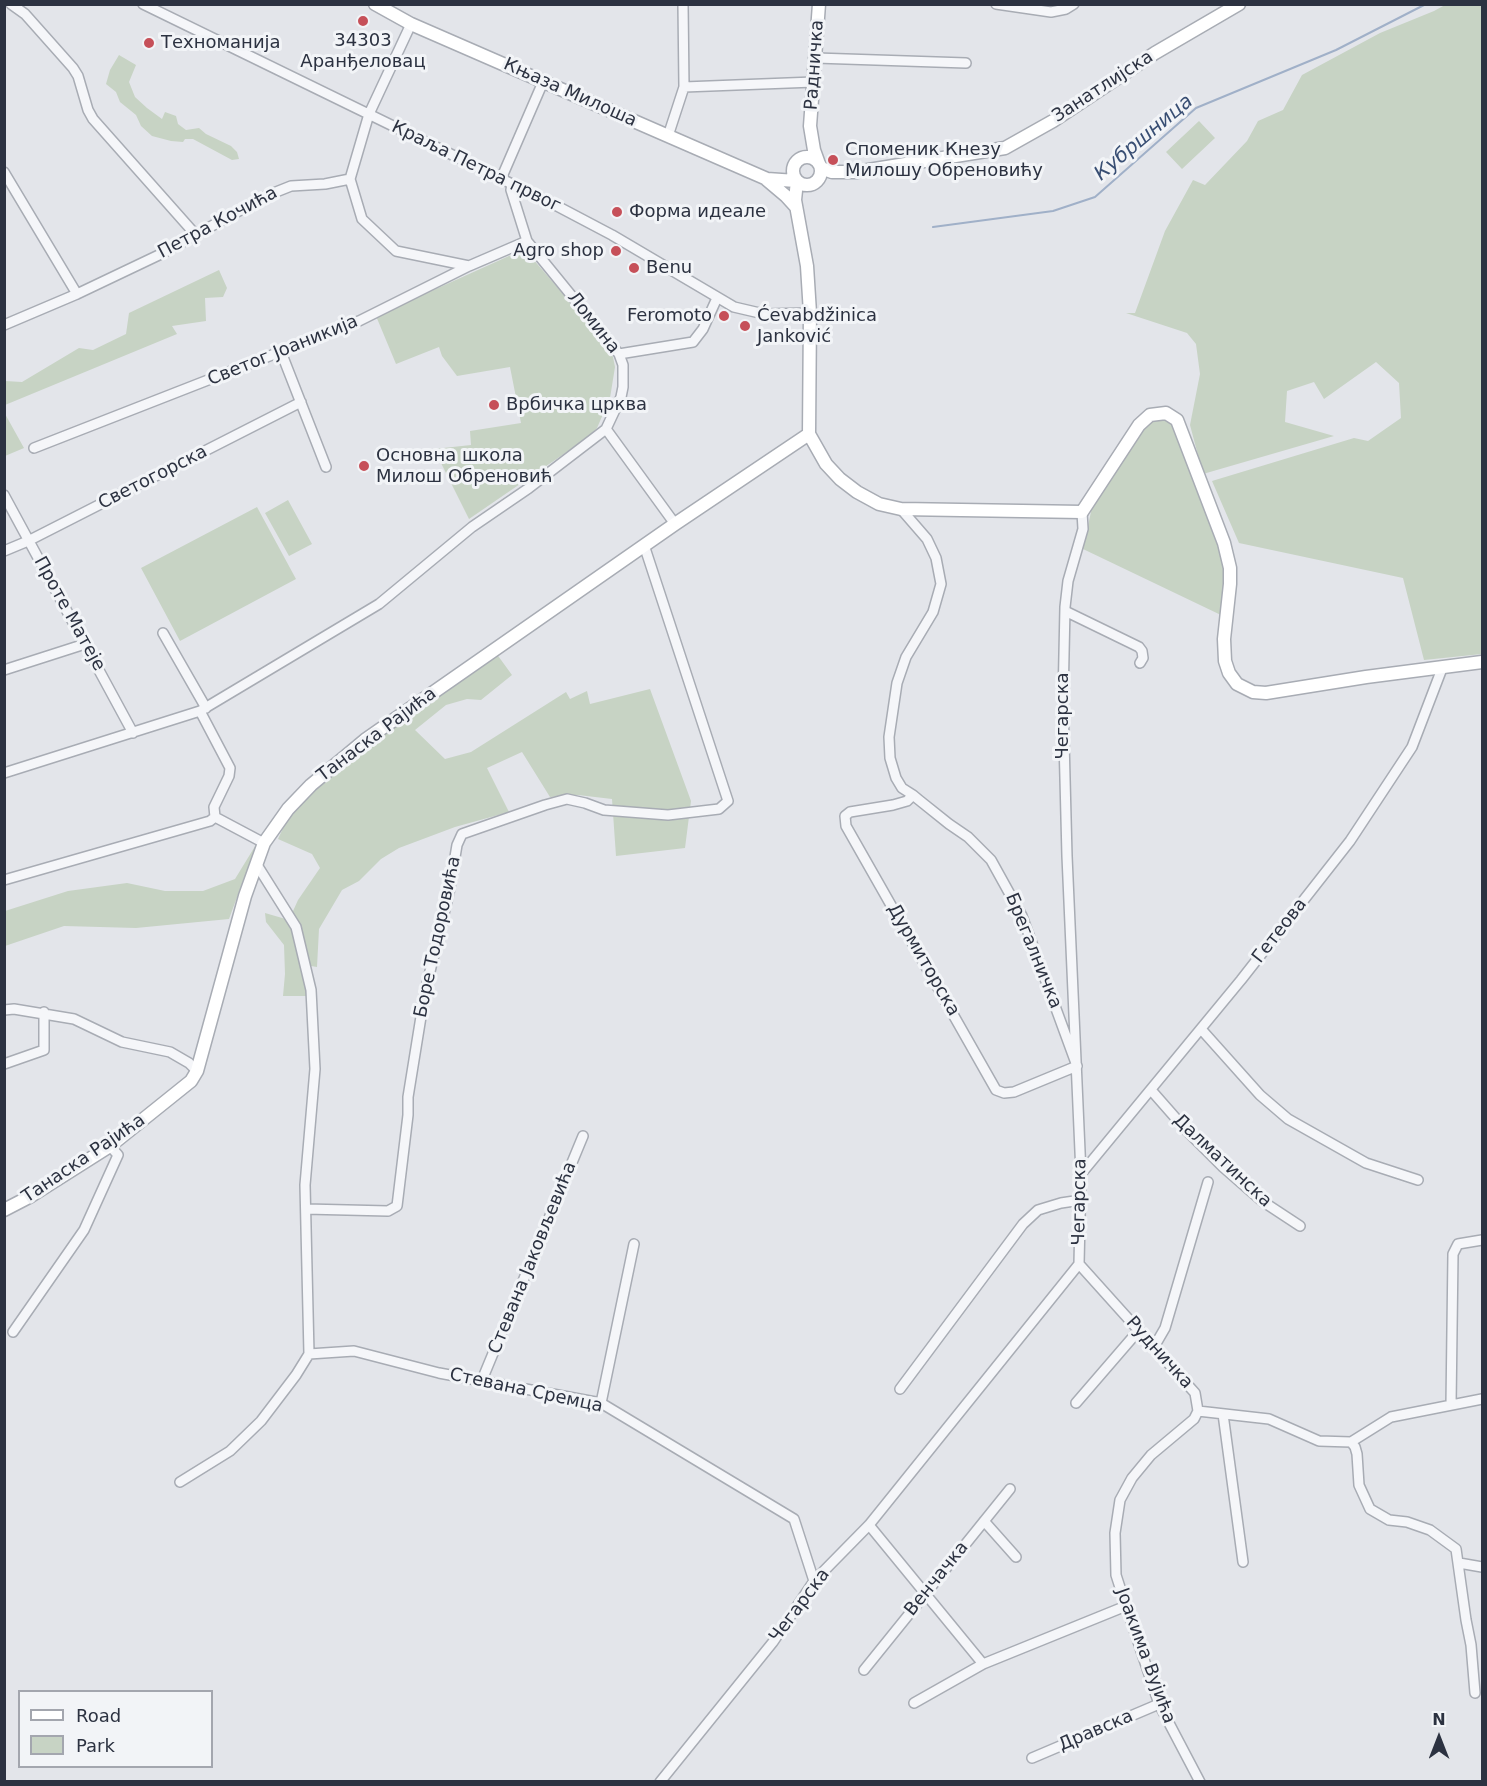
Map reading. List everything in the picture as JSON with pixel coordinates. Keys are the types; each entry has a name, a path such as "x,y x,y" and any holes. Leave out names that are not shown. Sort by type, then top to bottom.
{"street":[{"path":"11,4 25,14 73,68 93,119 195,234"},
{"name":"Краља Петра првог","path":"142,4 612,235 734,307 754,313 777,315 810,313"},
{"name":"Књаза Милоша","path":"375,4 411,24 766,179 804,183"},
{"path":"668,136 684,87 683,4"},
{"name":"Радничка","path":"795,164 810,126 819,4"},
{"path":"996,4 1051,12 1066,9 1074,4"},
{"name":"Занатлијска","path":"819,164 832,172 856,172 1005,148 1053,121 1164,47 1239,4"},
{"path":"411,24 369,114 350,178 362,219 396,251 469,266"},
{"path":"816,58 966,63"},
{"path":"684,87 814,81"},
{"path":"501,179 543,82"},
{"name":"Радничка","path":"810,126 819,164"},
{"path":"766,179 780,177 795,164 810,156 819,164 820,176 804,183 797,209 807,267 810,313 809,434 826,464 847,486 879,504 901,509 1083,512 1139,425 1150,415 1166,412 1177,420 1224,543 1230,568 1224,639 1226,661 1229,673 1237,684 1253,692 1266,693 1482,662"},
{"path":"795,164 792,172 804,183"},
{"path":"4,172 77,294"},
{"name":"Занатлијска","path":"804,183 841,178 856,172"},
{"name":"Петра Кочића","path":"4,325 77,294 161,254 266,196 291,186 325,184 350,178"},
{"path":"766,179 797,209"},
{"name":"Ломина","path":"512,184 511,190 527,241 619,354 623,365 623,387 621,397 606,429"},
{"name":"Светог Јоаникија","path":"34,448 359,321 469,266 527,241"},
{"path":"619,354 693,342 704,329 717,298"},
{"path":"281,352 326,467"},
{"name":"Светогорска","path":"4,551 28,541 301,402"},
{"path":"4,773 203,710 379,604 472,527 529,488 606,429 675,524"},
{"name":"Танаска Рајића","path":"4,1210 31,1196 110,1146 191,1081 198,1071 245,896 256,865 264,843 288,809 338,761 644,545 809,434"},
{"name":"Проте Матеје","path":"4,495 133,733"},
{"name":"Брегалничка","path":"901,509 927,539 938,564 941,584 933,612 906,657 897,683 889,737 890,758 896,778 903,788 968,837 991,860 1022,916 1077,1066"},
{"name":"Чегарска","path":"660,1782 773,1642 814,1581 869,1525 1079,1264 1082,1174 1063,763 1065,611 1068,581 1083,529 1083,512"},
{"name":"Боре Тодоровића","path":"306,1209 388,1211 397,1206 408,1115 408,1096 425,992 449,893 457,845 462,834 567,799 604,810 657,815 719,809 728,801 644,545"},
{"path":"1065,611 1138,646 1143,658 1140,663"},
{"path":"163,633 230,768 229,776 214,807 215,817"},
{"path":"4,670 85,644"},
{"name":"Гетеова","path":"1082,1174 1350,841 1412,747 1443,666"},
{"name":"Дурмиторска","path":"912,795 907,801 893,805 850,812 845,816 846,826 996,1090 1004,1093 1014,1092 1077,1066"},
{"path":"215,817 264,843"},
{"path":"4,880 210,821 215,817"},
{"path":"180,1482 230,1451 261,1421 296,1376 309,1354 305,1185 315,1069 311,990 296,927 256,865"},
{"path":"4,1010 44,1012 74,1019 122,1042 170,1052 198,1071"},
{"path":"4,1064 44,1050 44,1012"},
{"path":"1201,1029 1260,1095 1288,1119 1366,1163 1418,1180"},
{"name":"Далматинска","path":"1150,1090 1187,1131 1232,1174 1263,1201 1300,1226"},
{"name":"Стевана Јаковљевића","path":"482,1380 583,1136"},
{"path":"13,1332 84,1230 118,1155 110,1146"},
{"path":"1154,1347 1165,1328 1208,1182"},
{"path":"900,1389 1023,1224 1038,1210 1081,1200"},
{"path":"1451,1405 1453,1254 1458,1244 1482,1240"},
{"path":"601,1403 634,1245"},
{"name":"Рудничка","path":"1079,1264 1195,1393 1198,1411 1269,1419 1319,1442 1351,1442"},
{"path":"1076,1403 1139,1330"},
{"name":"Стевана Сремца","path":"309,1354 354,1351 439,1372 601,1403 794,1519 814,1581"},
{"path":"1475,1693 1471,1645 1456,1549 1437,1534 1407,1522 1389,1520 1370,1509 1359,1485 1357,1454 1351,1442 1391,1417 1482,1400"},
{"name":"Јоакима Вујића","path":"1198,1411 1194,1419 1151,1455 1132,1478 1120,1500 1115,1533 1116,1575 1125,1606 1159,1704 1200,1782"},
{"path":"1223,1414 1243,1562"},
{"name":"Венчачка","path":"864,1670 1011,1489"},
{"path":"984,1521 1016,1557"},
{"path":"869,1525 983,1664"},
{"path":"1458,1563 1482,1567"},
{"path":"914,1703 983,1664 1125,1606"},
{"name":"Дравска","path":"1032,1758 1159,1704"}],"green space":[{"path":"1445,5 1482,5 1482,654 1424,660 1403,578 1239,543 1212,481 1354,438 1368,441 1401,418 1399,383 1376,362 1324,399 1314,382 1287,391 1285,422 1334,436 1203,474 1190,425 1200,374 1196,344 1187,333 1126,313 1135,313 1165,231 1193,180 1205,185 1247,141 1258,121 1283,110 1302,75 1380,33"},
{"path":"119,55 136,65 129,82 135,97 147,108 162,119 165,112 176,116 178,124 186,130 199,128 231,146 237,152 239,159 232,160 193,139 185,139 183,142 152,136 141,126 136,115 120,102 116,92 106,84 110,70"},
{"path":"1199,121 1215,138 1182,169 1166,152"},
{"path":"520,251 526,251 602,339 613,357 615,367 610,398 597,428 590,436 469,519 434,449 471,445 470,431 521,423 510,367 457,376 442,356 439,347 396,364 376,316"},
{"path":"219,270 227,288 223,297 205,298 206,321 172,326 177,334 5,405 5,381 22,382 79,348 93,350 126,334 129,313"},
{"path":"4,412 24,448 5,456 4,456"},
{"path":"1170,418 1221,545 1225,579 1223,616 1083,549 1092,507 1150,419"},
{"path":"288,500 312,544 289,556 265,513"},
{"path":"257,507 296,579 180,641 141,568"},
{"path":"496,653 512,675 481,700 467,699 446,705 415,730 445,759 471,752 566,692 570,699 587,691 590,704 650,689 691,801 685,848 616,856 612,799 578,795 550,797 522,752 487,768 509,812 455,827 399,848 381,859 359,881 342,890 319,929 317,967 299,964 305,980 307,996 283,996 284,945 266,922 265,913 289,920 298,900 320,868 312,854 278,839 285,824 311,787 357,747"},
{"path":"257,843 229,919 136,928 64,926 5,946 5,911 68,891 127,883 165,891 203,891 235,879"}],"waterway":[{"name":"Кубршница","path":"933,227 1053,211 1095,197 1196,108 1336,50 1426,4"}],"place":[{"name":"34303 Аранђеловац","path":"363,21"},
{"name":"Техноманија","path":"149,43"},
{"name":"Споменик Кнезу Милошу Обреновићу","path":"833,160"},
{"name":"Форма идеале","path":"617,212"},
{"name":"Agro shop","path":"616,251"},
{"name":"Benu","path":"634,268"},
{"name":"Feromoto","path":"724,316"},
{"name":"Ćevabdžinica Janković","path":"745,326"},
{"name":"Врбичка црква","path":"494,405"},
{"name":"Основна школа Милош Обреновић","path":"364,466"}]}
